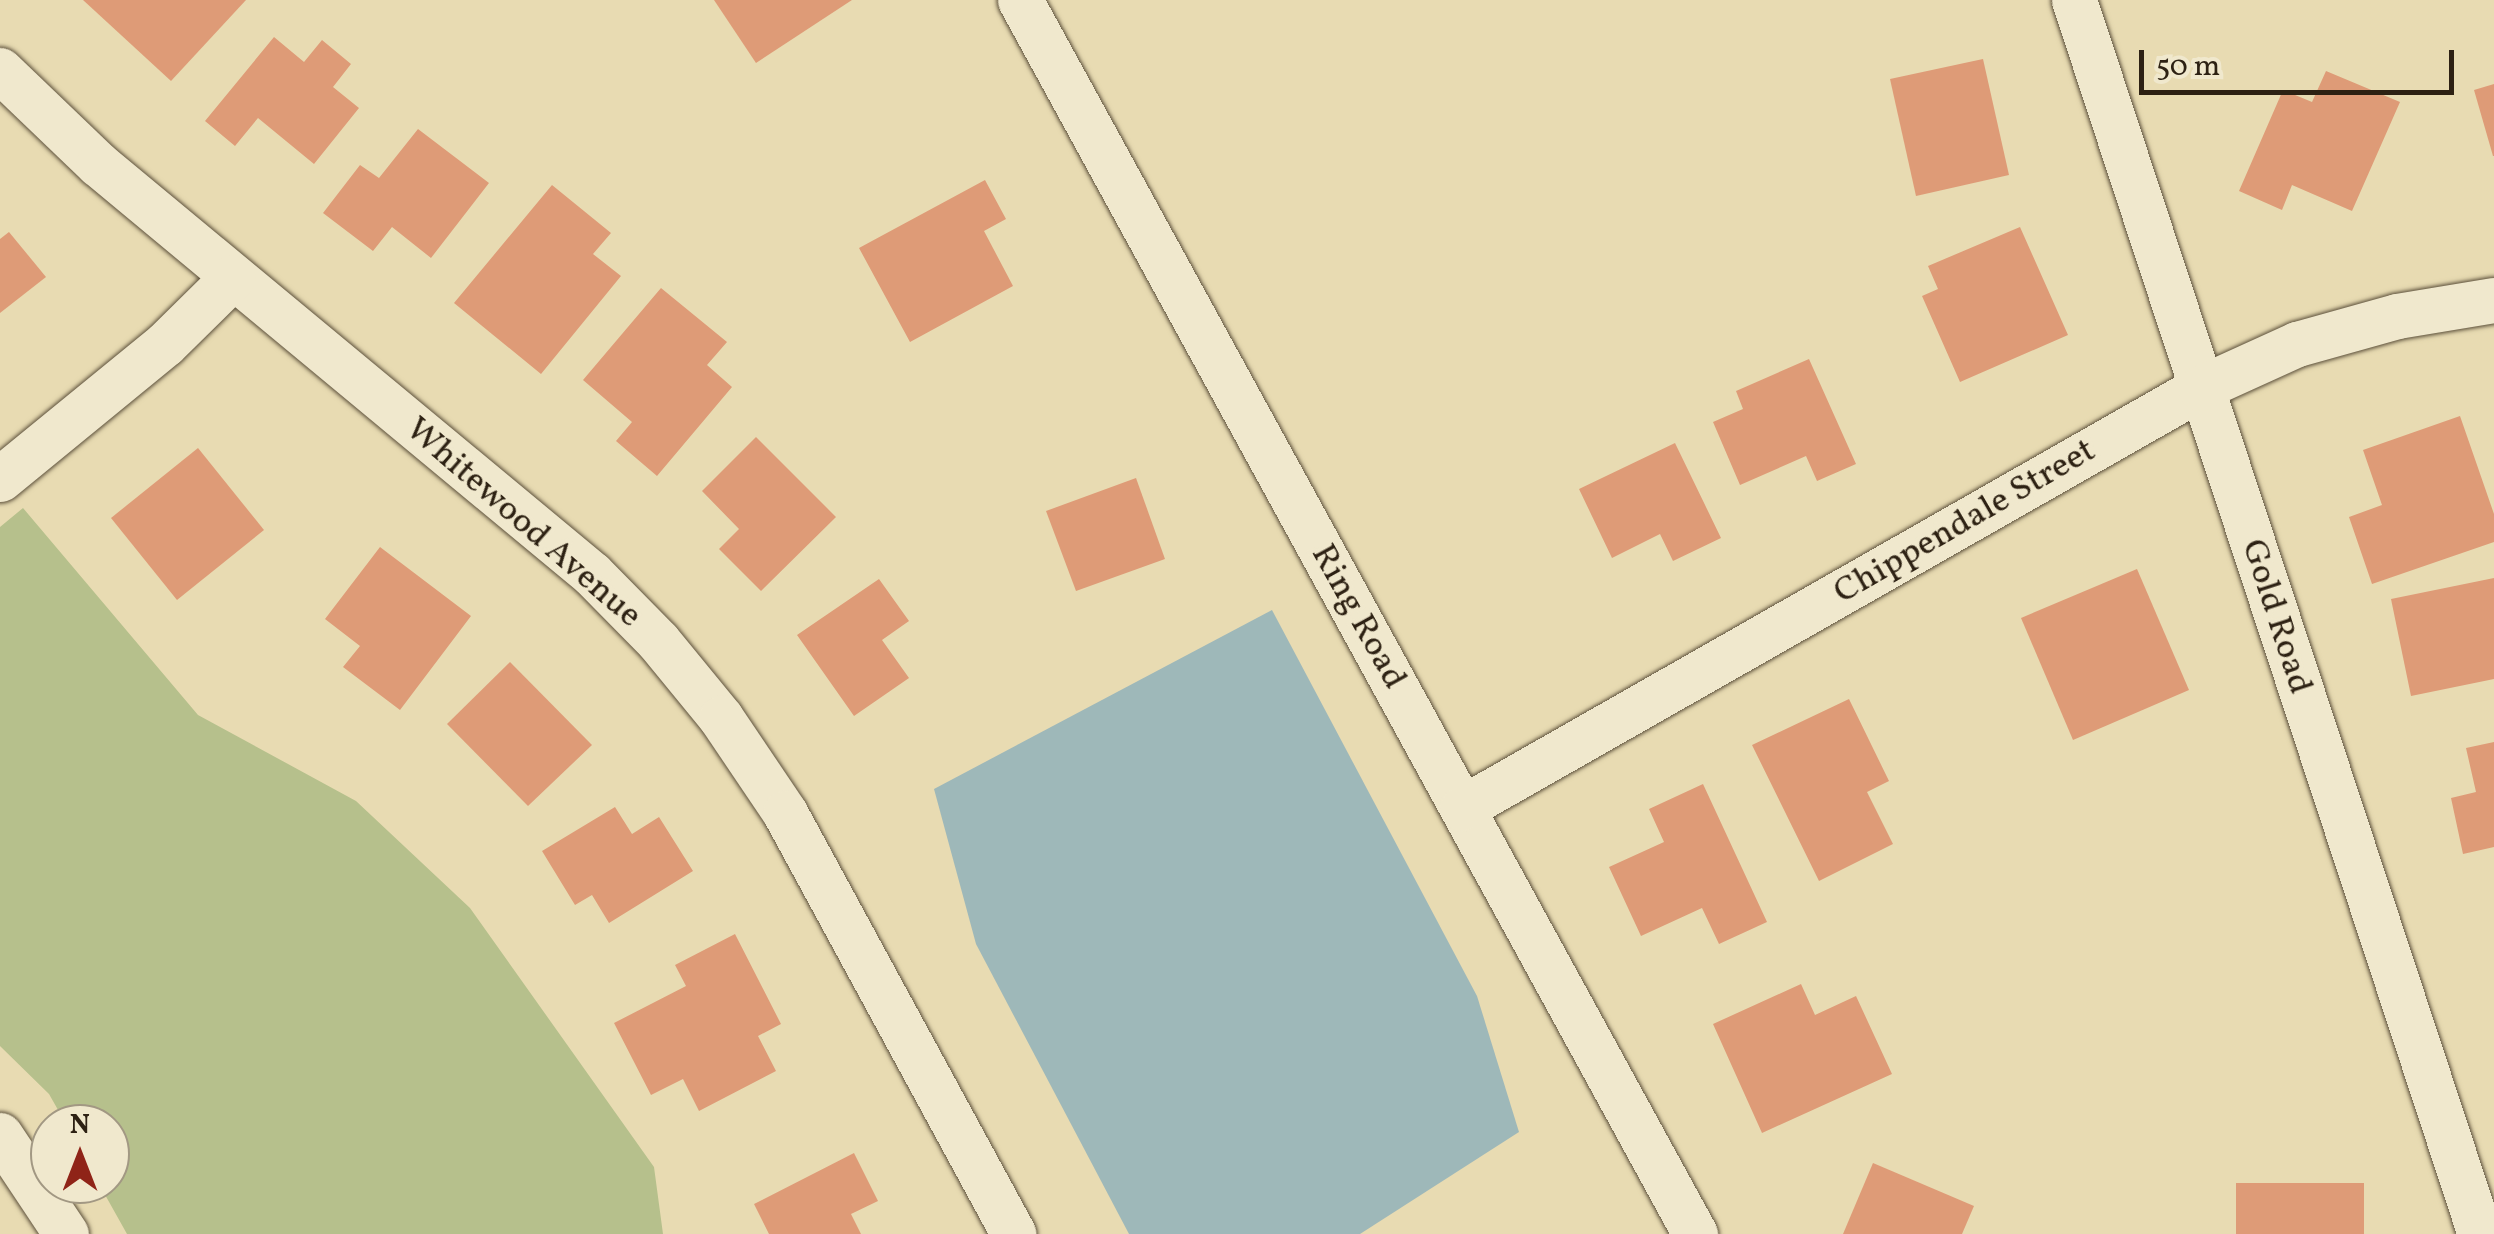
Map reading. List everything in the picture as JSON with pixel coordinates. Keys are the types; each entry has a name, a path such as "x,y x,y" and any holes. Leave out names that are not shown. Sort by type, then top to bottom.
{"street":[{"name":"Ring Road","path":"1020,0 1696,1234"},
{"name":"Gold Road","path":"2074,0 2480,1234"},
{"name":"Whitewood Avenue","path":"0,70 233,278 592,574 721,718 785,813 1014,1234"},
{"path":"0,479 164,344 233,278"},
{"name":"Chippendale Street","path":"1462,808 2200,388 2298,344 2396,316 2494,300"},
{"path":"0,1135 66,1234"}],"green space":[{"path":"23,508 198,715 356,801 470,908 654,1167 663,1234 127,1234 110,1204 130,1204 130,1104 55,1104 0,1046 0,527"}],"water":[{"path":"1272,610 1477,996 1519,1132 1360,1234 1129,1234 976,944 934,789"}],"building":[{"path":"83,0 246,0 171,81"},
{"path":"714,0 852,0 756,63"},
{"path":"274,37 304,62 322,40 351,64 333,87 359,108 314,164 258,118 235,146 205,121"},
{"path":"1983,59 2009,175 1916,196 1890,79"},
{"path":"2326,71 2400,102 2352,211 2292,185 2282,210 2239,191 2283,90 2312,102"},
{"path":"2494,84 2494,156 2493,156 2474,90"},
{"path":"418,129 489,183 431,258 392,227 373,251 323,213 360,165 379,178"},
{"path":"985,180 1006,219 984,231 1013,286 910,342 859,248"},
{"path":"552,185 611,233 593,254 621,276 541,374 454,303"},
{"path":"2020,227 2068,335 1960,382 1922,296 1938,289 1928,266"},
{"path":"9,232 46,277 0,313 0,239"},
{"path":"661,288 727,342 707,365 732,387 657,476 616,441 632,422 583,380"},
{"path":"1809,359 1856,464 1817,481 1806,456 1740,485 1713,422 1743,409 1736,391"},
{"path":"2460,416 2494,514 2494,542 2372,584 2349,517 2382,505 2363,450"},
{"path":"756,437 836,517 761,591 719,549 739,529 702,491"},
{"path":"1675,443 1721,538 1673,561 1660,534 1612,558 1579,489"},
{"path":"198,448 264,530 177,600 111,518"},
{"path":"1136,478 1165,559 1076,591 1046,511"},
{"path":"380,547 471,616 400,710 343,667 360,646 325,619"},
{"path":"2137,569 2189,690 2073,740 2021,618"},
{"path":"2494,578 2494,679 2411,696 2391,599"},
{"path":"879,579 909,621 882,640 909,678 854,716 797,635"},
{"path":"510,662 592,745 528,806 447,724"},
{"path":"1849,699 1889,781 1867,792 1893,844 1819,881 1752,745"},
{"path":"2494,742 2494,847 2463,854 2451,798 2476,792 2466,748"},
{"path":"1703,784 1767,922 1719,944 1702,908 1641,936 1609,867 1664,842 1649,809"},
{"path":"615,807 632,834 659,817 693,871 609,923 592,895 575,905 542,851"},
{"path":"735,934 781,1024 758,1036 776,1071 699,1111 683,1079 651,1095 614,1023 686,986 675,965"},
{"path":"1801,984 1815,1015 1856,996 1892,1074 1762,1133 1713,1024"},
{"path":"854,1153 878,1201 851,1214 861,1234 769,1234 754,1204"},
{"path":"1873,1163 1974,1206 1962,1234 1843,1234"},
{"path":"2236,1183 2364,1183 2364,1234 2236,1234"}]}
